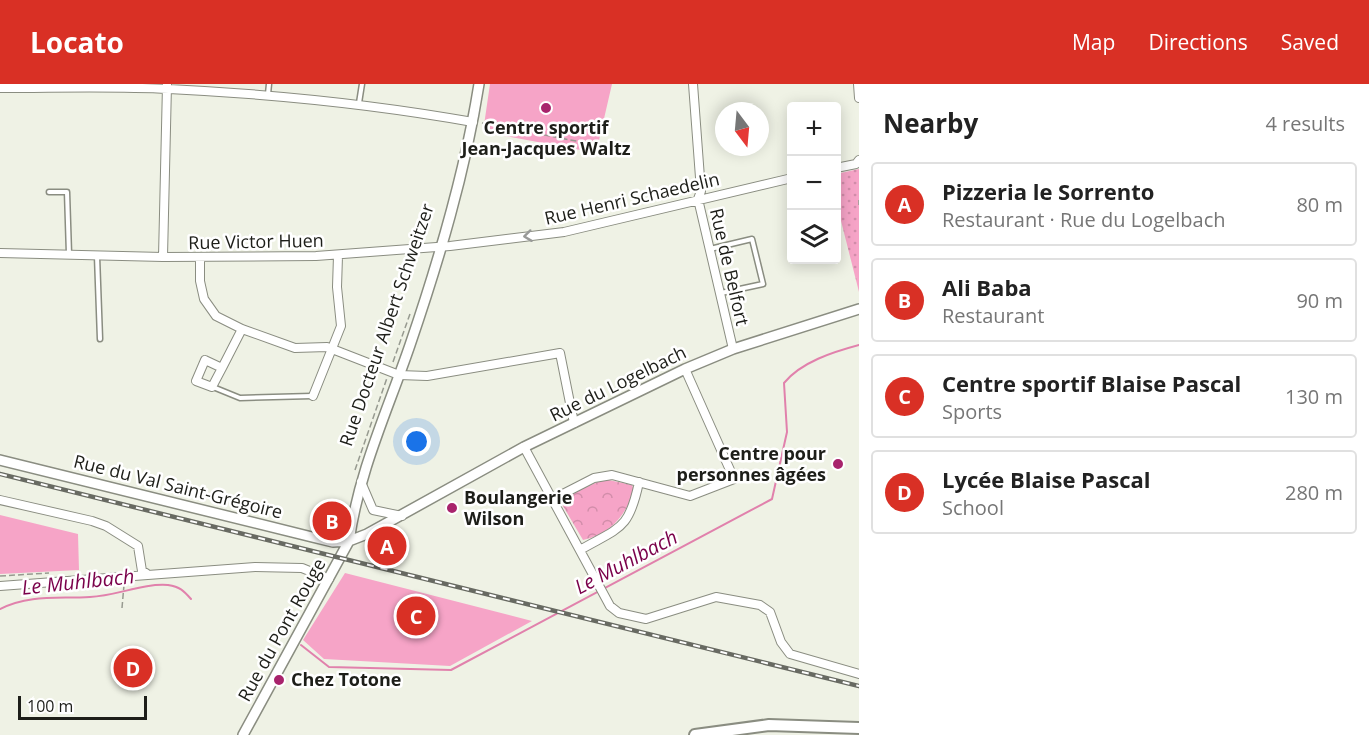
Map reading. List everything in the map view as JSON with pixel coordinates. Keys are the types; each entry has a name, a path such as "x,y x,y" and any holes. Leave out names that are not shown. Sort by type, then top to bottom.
{"main road":[{"path":"695,735 769,725 859,728"}],"street":[{"name":"Rue Docteur Albert Schweitzer","path":"349,542 357,480 394,373 443,247 473,122 479,84"},
{"name":"Rue de Belfort","path":"693,84 701,191 699,199 732,349"},
{"path":"858,84 859,98"},
{"path":"163,257 167,86"},
{"path":"0,87 167,86 359,103 473,122"},
{"path":"841,167 856,164 859,160"},
{"name":"Rue Henri Schaedelin","path":"443,247 564,232 787,179"},
{"name":"Rue Victor Huen","path":"0,253 163,257 338,256 443,247"},
{"path":"313,396 340,326 337,287 338,256"},
{"path":"200,257 200,281 204,298 216,316 242,329 295,348 332,349 394,373 427,376 560,353 574,423"},
{"name":"Rue du Logelbach","path":"349,542 403,516 524,447 686,369 732,349 859,309"},
{"path":"222,368 205,360 196,381 212,387 222,368 242,329"},
{"path":"553,499 594,478 612,475 690,496 734,479 686,369"},
{"path":"524,447 610,606 619,613 651,619 721,597 760,605 770,612 781,642 790,654 859,674"},
{"name":"Rue du Val Saint-Grégoire","path":"0,460 333,542 349,542"},
{"path":"357,480 373,510 403,516"},
{"path":"580,550 628,519 633,509 639,482"},
{"path":"0,500 106,526 138,546 142,571 146,573"},
{"name":"Rue du Pont Rouge","path":"243,735 349,542"},
{"path":"0,585 146,573 302,568 329,579"}],"lane":[{"path":"268,95 269,84"},
{"path":"359,103 362,84"},
{"path":"50,192 67,192 69,255"},
{"path":"710,249 752,239 763,284 720,293"},
{"path":"97,256 99,339"},
{"path":"212,387 240,398 313,396"}],"path":[{"path":"473,122 581,142"},
{"path":"859,200 859,205"},
{"name":"Rue Docteur Albert Schweitzer","path":"357,480 394,373 412,309"},
{"path":"122,608 124,584"}],"green space":[{"name":"Centre sportif Jean-Jacques Waltz","path":"490,84 612,84 597,149 586,151 483,132"},
{"path":"859,169 859,292 841,221 841,173"},
{"path":"604,479 632,485 634,490 631,499 622,515 609,528 583,540 560,501"},
{"path":"0,515 78,534 79,570 0,574"},
{"path":"345,573 532,621 450,666 324,659 303,640"}],"waterway":[{"name":"Le Muhlbach","path":"301,645 329,667 451,670 772,499 787,432 784,383 808,364 859,345"},
{"name":"Le Muhlbach","path":"0,609 33,599 100,596 159,585 178,588 191,599"}],"railway":[{"path":"0,474 859,686"}],"place":[{"name":"Centre sportif Jean-Jacques Waltz","path":"546,108"},
{"name":"Centre pour personnes âgées","path":"838,464"},
{"name":"Boulangerie Wilson","path":"452,508"},
{"name":"Ali Baba","path":"332,521"},
{"name":"Pizzeria le Sorrento","path":"387,546"},
{"name":"Centre sportif Blaise Pascal","path":"416,616"},
{"name":"Lycée Blaise Pascal","path":"133,668"},
{"name":"Chez Totone","path":"279,680"}]}
